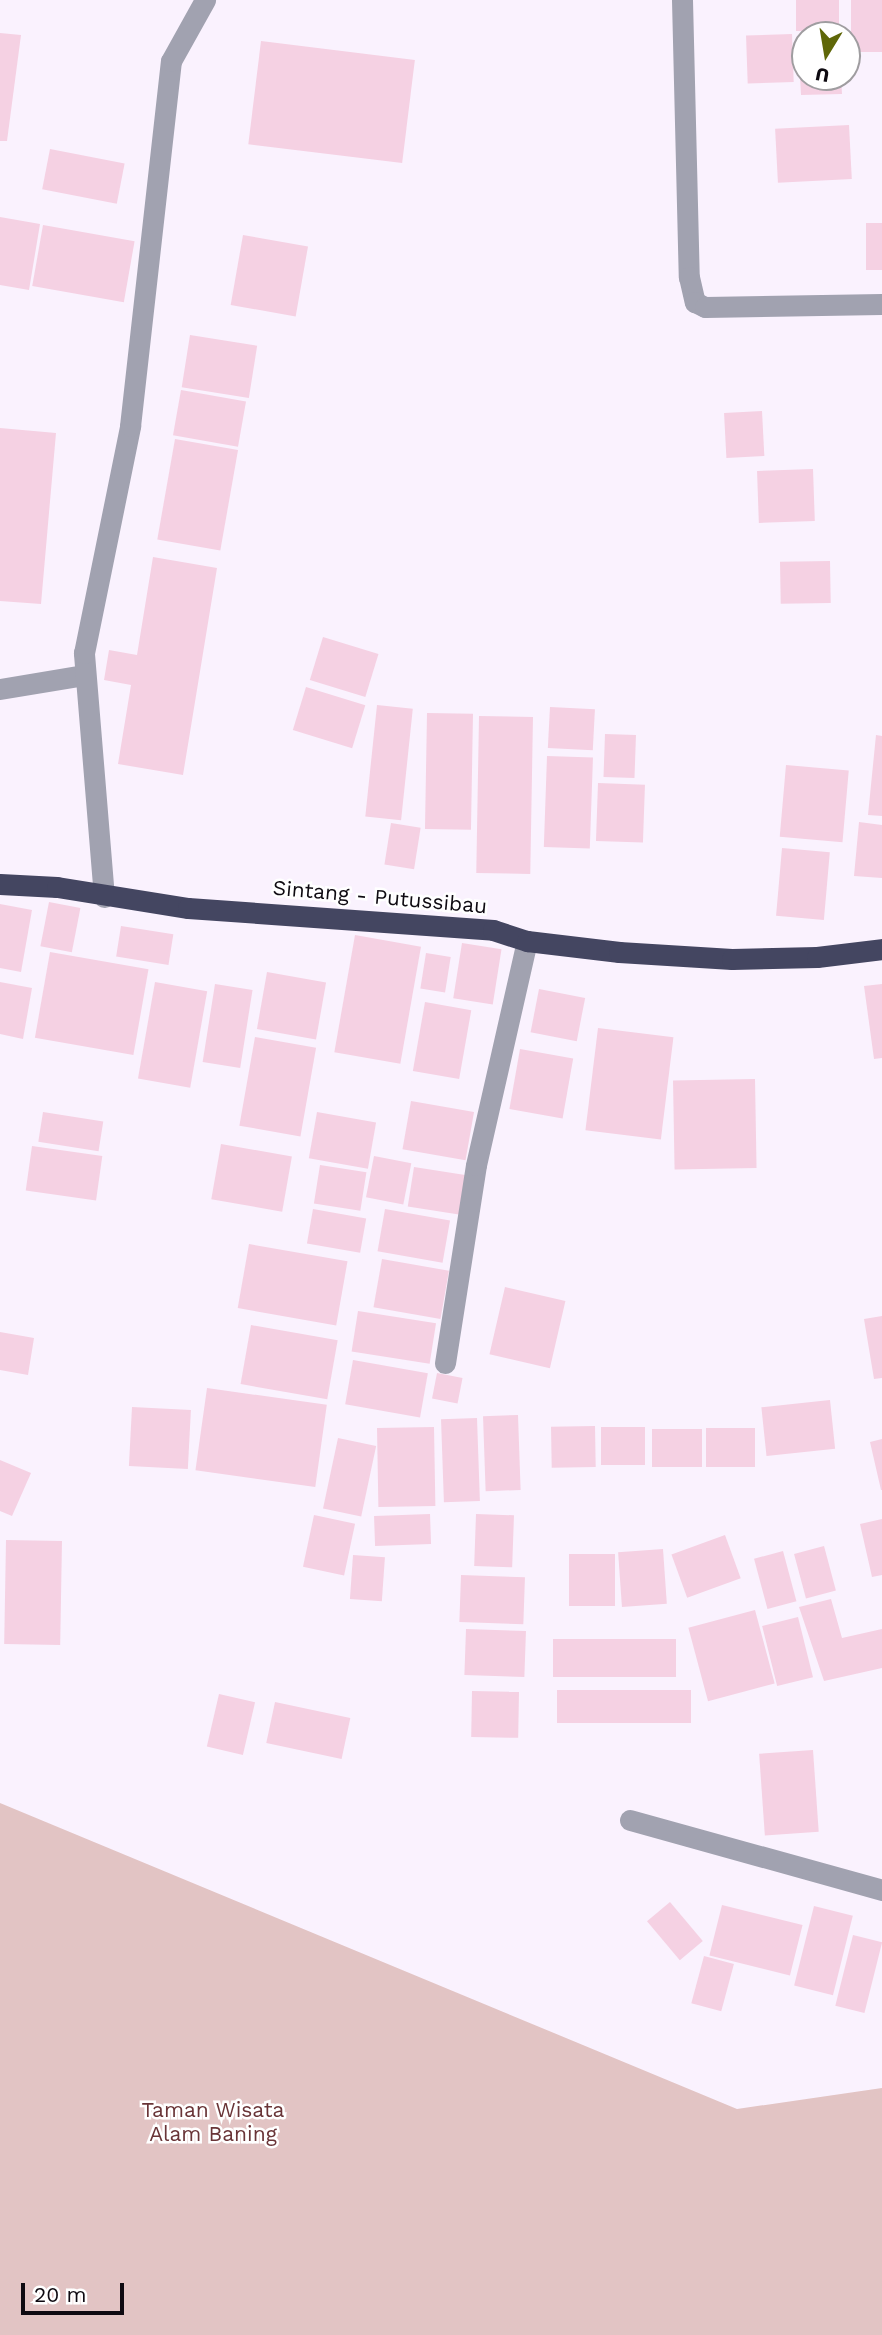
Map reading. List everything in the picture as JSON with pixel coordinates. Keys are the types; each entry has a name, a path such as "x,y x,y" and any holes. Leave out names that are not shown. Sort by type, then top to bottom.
{"highway":[{"name":"Sintang - Putussibau","path":"0,884 188,908 493,930 527,941 732,959 817,957 882,949"}],"street":[{"path":"104,897 97,775 84,653 130,426 172,61 205,0"},
{"path":"682,0 689,277 695,302 705,307 882,304"},
{"path":"0,689 85,675"},
{"path":"445,1363 476,1165 527,941"},
{"path":"630,1820 882,1890"}],"green space":[{"name":"Taman Wisata Alam Baning","path":"0,1803 737,2109 882,2088 882,2335 0,2335"}],"building":[{"path":"796,0 839,0 839,21 796,21"},
{"path":"851,0 882,0 882,52 861,52 861,21 851,21"},
{"path":"0,33 21,35 7,141 0,141"},
{"path":"791,34 791,82 748,84 746,36"},
{"path":"261,41 415,60 402,163 248,144"},
{"path":"801,91 842,91 842,94 801,95"},
{"path":"849,125 852,179 778,183 775,129"},
{"path":"50,149 125,164 117,204 42,189"},
{"path":"0,217 40,224 29,290 0,285"},
{"path":"866,223 882,223 882,270 866,270"},
{"path":"43,225 135,241 124,302 32,286"},
{"path":"243,235 308,246 296,316 231,305"},
{"path":"190,335 257,346 249,398 182,387"},
{"path":"181,390 246,401 238,447 173,435"},
{"path":"762,411 764,456 726,458 724,413"},
{"path":"0,428 56,433 41,604 0,601"},
{"path":"175,439 238,450 220,551 157,539"},
{"path":"813,469 815,521 759,523 757,471"},
{"path":"153,557 217,568 183,775 118,764 131,685 104,680 109,650 137,655"},
{"path":"830,561 831,603 781,604 780,562"},
{"path":"323,637 378,654 365,697 310,680"},
{"path":"306,687 365,705 352,748 293,730"},
{"path":"377,705 413,709 401,820 365,816"},
{"path":"550,707 595,709 593,750 548,748"},
{"path":"427,713 473,714 471,830 425,829"},
{"path":"479,716 533,717 530,874 476,873"},
{"path":"605,734 636,735 634,778 603,777"},
{"path":"876,735 882,736 882,816 868,815"},
{"path":"547,756 593,758 590,849 544,847"},
{"path":"786,765 849,770 842,842 780,837"},
{"path":"598,783 645,785 643,843 596,841"},
{"path":"859,822 882,825 882,878 854,876"},
{"path":"391,823 421,828 414,869 384,864"},
{"path":"782,848 830,852 824,920 776,916"},
{"path":"49,902 80,908 72,952 40,946"},
{"path":"0,904 32,910 21,972 0,968"},
{"path":"121,926 173,934 168,965 116,957"},
{"path":"355,935 421,947 400,1064 334,1052"},
{"path":"462,943 502,949 493,1005 453,998"},
{"path":"50,952 148,969 133,1055 35,1038"},
{"path":"426,953 451,957 445,992 420,989"},
{"path":"267,972 326,982 316,1040 257,1029"},
{"path":"0,982 32,988 23,1039 0,1034"},
{"path":"155,982 207,991 190,1088 138,1079"},
{"path":"215,984 253,990 240,1068 203,1062"},
{"path":"882,984 882,1058 874,1059 864,986"},
{"path":"539,989 585,998 577,1041 531,1032"},
{"path":"425,1002 471,1010 459,1079 413,1071"},
{"path":"598,1028 673,1037 661,1139 585,1130"},
{"path":"255,1037 316,1048 300,1136 239,1126"},
{"path":"520,1049 573,1058 563,1118 509,1109"},
{"path":"755,1079 757,1168 675,1169 673,1080"},
{"path":"411,1101 474,1112 466,1160 402,1149"},
{"path":"43,1112 103,1122 99,1151 38,1142"},
{"path":"317,1112 376,1122 368,1169 309,1158"},
{"path":"221,1144 292,1157 282,1212 211,1199"},
{"path":"32,1146 102,1156 96,1200 26,1191"},
{"path":"374,1156 411,1163 403,1204 366,1197"},
{"path":"320,1165 366,1172 360,1211 314,1204"},
{"path":"414,1167 468,1176 462,1215 408,1207"},
{"path":"313,1209 366,1218 360,1253 307,1243"},
{"path":"385,1209 450,1220 443,1263 378,1251"},
{"path":"249,1244 347,1261 336,1325 238,1308"},
{"path":"382,1259 449,1271 440,1319 373,1307"},
{"path":"505,1287 565,1301 550,1368 489,1354"},
{"path":"358,1311 436,1323 430,1364 352,1351"},
{"path":"882,1316 882,1378 874,1379 864,1319"},
{"path":"251,1325 338,1340 327,1399 241,1384"},
{"path":"0,1332 34,1338 28,1375 0,1370"},
{"path":"353,1360 428,1373 420,1418 345,1404"},
{"path":"437,1373 463,1378 458,1403 432,1399"},
{"path":"207,1388 327,1405 315,1487 195,1470"},
{"path":"830,1400 835,1449 766,1456 761,1407"},
{"path":"132,1407 191,1410 188,1469 129,1466"},
{"path":"518,1415 521,1490 486,1491 483,1416"},
{"path":"477,1418 480,1501 444,1502 441,1419"},
{"path":"595,1426 596,1467 552,1468 551,1427"},
{"path":"434,1427 435,1506 378,1507 377,1428"},
{"path":"601,1427 645,1427 645,1465 601,1465"},
{"path":"706,1428 755,1428 755,1467 706,1467"},
{"path":"652,1429 702,1429 702,1467 652,1467"},
{"path":"338,1438 376,1446 361,1517 323,1508"},
{"path":"882,1439 882,1490 881,1490 870,1442"},
{"path":"0,1460 31,1473 12,1516 0,1511"},
{"path":"430,1514 431,1544 375,1546 374,1516"},
{"path":"476,1514 514,1515 512,1567 474,1566"},
{"path":"314,1515 355,1524 344,1576 303,1567"},
{"path":"882,1519 882,1575 872,1577 860,1524"},
{"path":"725,1535 741,1578 687,1598 671,1554"},
{"path":"6,1540 62,1541 60,1645 4,1644"},
{"path":"824,1546 836,1590 806,1598 794,1554"},
{"path":"663,1549 667,1604 622,1607 618,1552"},
{"path":"783,1551 796,1601 767,1609 754,1559"},
{"path":"569,1554 615,1554 615,1606 569,1606"},
{"path":"353,1555 385,1557 382,1601 350,1599"},
{"path":"461,1575 525,1577 523,1624 459,1622"},
{"path":"831,1599 842,1638 882,1629 882,1668 824,1681 799,1607"},
{"path":"755,1610 775,1683 708,1701 688,1628"},
{"path":"798,1617 813,1677 777,1686 762,1626"},
{"path":"466,1629 526,1631 524,1677 464,1675"},
{"path":"553,1639 676,1639 676,1677 553,1677"},
{"path":"557,1690 691,1690 691,1723 557,1723"},
{"path":"472,1691 519,1692 518,1738 471,1737"},
{"path":"219,1694 255,1702 243,1755 207,1747"},
{"path":"275,1702 350,1718 342,1759 266,1743"},
{"path":"813,1750 819,1832 765,1836 759,1754"},
{"path":"670,1902 703,1941 680,1960 647,1921"},
{"path":"722,1905 803,1925 790,1976 709,1955"},
{"path":"814,1906 853,1916 833,1995 794,1986"},
{"path":"853,1935 882,1942 864,2013 835,2006"},
{"path":"704,1956 734,1964 721,2011 691,2003"}]}
